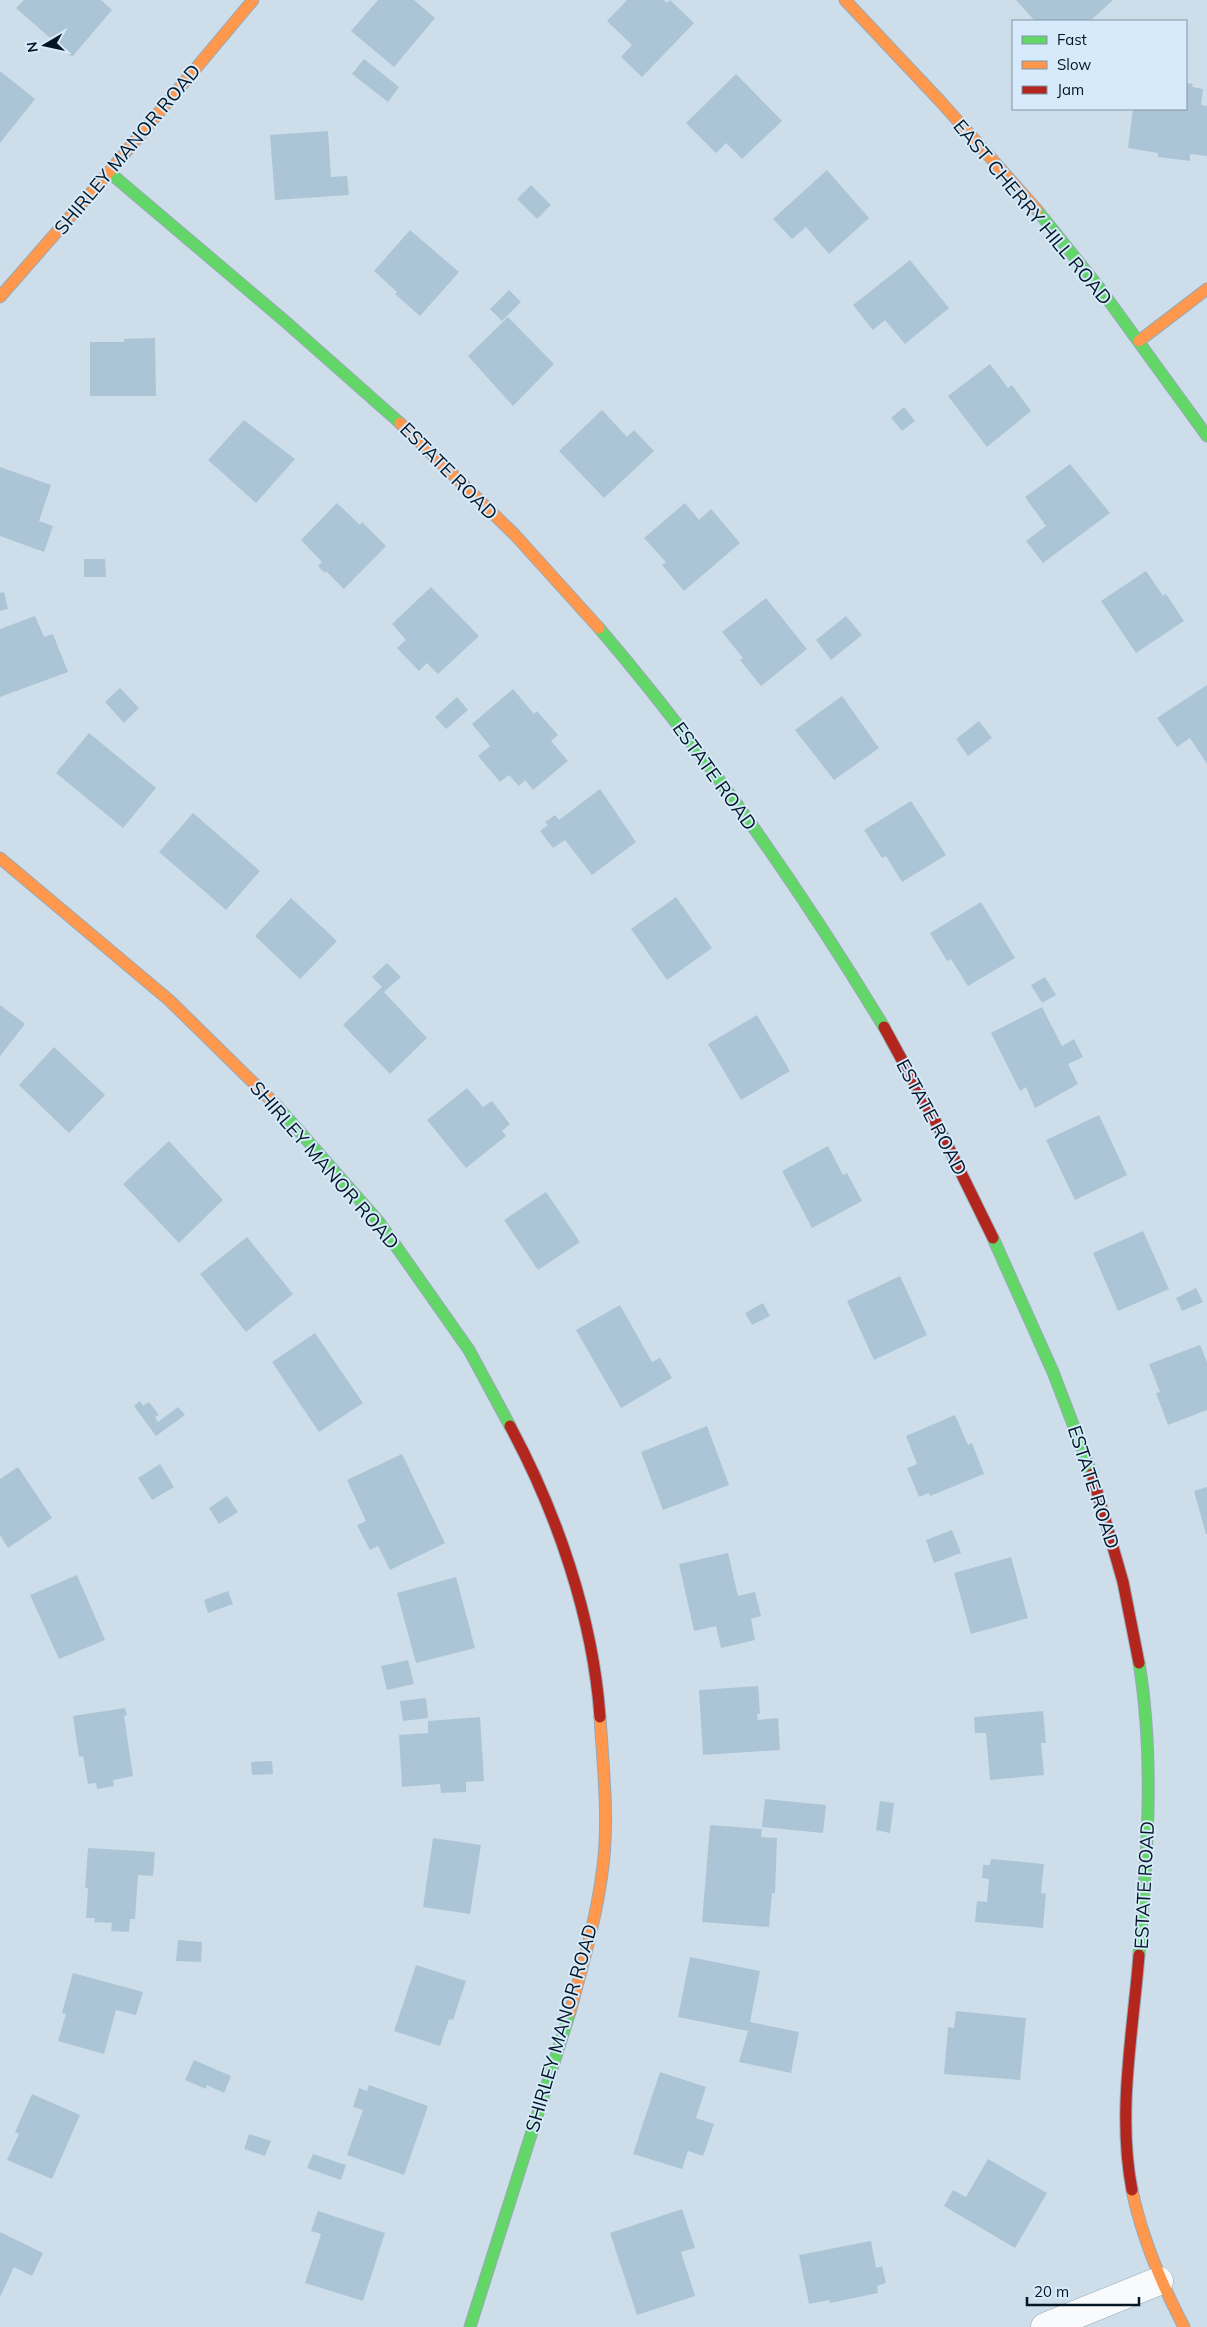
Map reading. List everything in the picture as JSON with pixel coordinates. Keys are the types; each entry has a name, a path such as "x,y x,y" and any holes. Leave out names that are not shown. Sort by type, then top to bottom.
{"street":[{"name":"SHIRLEY MANOR ROAD","path":"0,298 110,172 252,0"},
{"name":"EAST CHERRY HILL ROAD","path":"845,0 913,70 1035,207 1139,340 1207,436"},
{"name":"ESTATE ROAD","path":"110,172 385,408 484,504 566,589 672,717 781,865 892,1041 980,1210 1054,1371 1103,1502 1129,1603 1145,1696 1149,1801 1141,1941 1128,2085 1128,2161 1139,2218 1159,2281 1184,2327"},
{"path":"1139,340 1207,289"},
{"name":"SHIRLEY MANOR ROAD","path":"0,858 169,1000 268,1095 379,1222 469,1350 532,1467 561,1543 586,1625 599,1706 605,1789 603,1866 587,1950 563,2033 470,2327"},
{"path":"1045,2327 1159,2281"}],"building":[{"path":"24,0 101,0 112,10 72,57 16,8"},
{"path":"378,0 414,0 435,18 394,67 351,31"},
{"path":"627,0 664,0 667,3 670,0 694,23 642,77 621,57 632,45 607,21"},
{"path":"1016,0 1113,0 1091,20 1034,20"},
{"path":"364,59 399,87 388,102 352,74"},
{"path":"0,71 35,99 0,143"},
{"path":"736,74 782,121 742,159 726,143 716,153 686,123"},
{"path":"1187,83 1193,84 1192,87 1203,89 1201,105 1207,106 1207,156 1190,154 1190,161 1158,157 1158,153 1128,148 1133,110 1187,110"},
{"path":"328,131 331,177 347,176 349,195 275,200 270,135"},
{"path":"827,170 869,218 829,254 806,227 792,239 773,219"},
{"path":"531,185 551,205 537,219 517,199"},
{"path":"410,230 459,272 420,316 395,294 397,292 374,271"},
{"path":"910,260 949,308 905,344 885,320 873,330 853,305"},
{"path":"509,290 521,302 502,321 490,309"},
{"path":"508,317 554,364 513,406 468,356"},
{"path":"155,338 156,396 90,396 90,342 124,342 124,339"},
{"path":"990,364 1008,388 1012,385 1031,411 987,447 948,396"},
{"path":"904,407 915,421 902,431 891,418"},
{"path":"602,410 627,437 634,430 654,451 604,498 559,451"},
{"path":"244,420 295,459 256,503 208,460"},
{"path":"1070,464 1110,513 1043,563 1026,541 1046,526 1025,497"},
{"path":"0,467 51,485 39,521 53,526 44,552 0,536"},
{"path":"337,503 360,525 362,522 386,546 344,589 326,571 325,573 318,566 322,562 301,540"},
{"path":"685,503 699,520 711,509 740,543 684,591 662,565 666,562 644,538"},
{"path":"84,559 105,559 106,577 84,577"},
{"path":"1146,571 1163,596 1166,594 1184,621 1136,653 1101,601"},
{"path":"431,587 479,636 438,674 427,663 419,671 397,648 406,640 392,624"},
{"path":"4,592 8,609 0,611 0,593"},
{"path":"766,598 807,649 761,686 740,660 743,658 722,632"},
{"path":"35,616 44,637 53,634 68,672 0,697 0,629"},
{"path":"846,616 862,635 831,660 816,640"},
{"path":"1207,685 1207,764 1190,738 1177,747 1157,718"},
{"path":"120,688 139,708 124,723 105,702"},
{"path":"513,689 534,714 537,711 558,735 551,741 568,761 533,790 525,780 519,786 509,775 500,782 478,756 490,746 472,724"},
{"path":"842,696 879,748 834,780 795,730"},
{"path":"457,697 468,710 446,729 435,717"},
{"path":"979,721 992,738 968,756 956,739"},
{"path":"89,733 156,788 123,828 56,773"},
{"path":"600,789 636,842 592,875 565,840 553,848 540,831 548,825 545,822 555,815 559,820"},
{"path":"911,801 946,855 902,882 886,856 882,858 864,830"},
{"path":"193,813 260,871 226,910 159,852"},
{"path":"676,897 712,948 667,980 631,929"},
{"path":"291,898 337,941 300,979 255,936"},
{"path":"981,902 1015,958 968,986 951,959 947,961 930,933"},
{"path":"387,963 401,977 384,992 427,1038 390,1074 343,1025 382,987 372,977"},
{"path":"1045,977 1056,995 1042,1003 1031,985"},
{"path":"0,1005 25,1024 0,1056"},
{"path":"1042,1007 1062,1046 1074,1039 1083,1057 1068,1064 1078,1084 1035,1108 1026,1087 1020,1091 991,1033"},
{"path":"757,1015 790,1071 741,1100 708,1044"},
{"path":"54,1047 105,1095 69,1133 19,1085"},
{"path":"467,1088 483,1107 492,1101 510,1124 502,1131 506,1136 466,1168 427,1120"},
{"path":"1099,1115 1127,1175 1075,1200 1046,1140"},
{"path":"169,1141 223,1200 179,1243 123,1184"},
{"path":"828,1146 843,1175 847,1173 862,1201 812,1228 782,1171"},
{"path":"546,1192 580,1242 538,1270 504,1220"},
{"path":"1143,1231 1169,1289 1118,1311 1093,1253"},
{"path":"247,1237 293,1294 246,1332 200,1274"},
{"path":"900,1276 927,1335 874,1360 847,1301"},
{"path":"1196,1288 1203,1302 1182,1311 1176,1298"},
{"path":"763,1303 770,1316 752,1325 745,1313"},
{"path":"620,1305 652,1362 660,1358 672,1378 621,1408 576,1330"},
{"path":"315,1333 363,1403 319,1432 272,1362"},
{"path":"1200,1345 1207,1362 1207,1410 1168,1425 1156,1393 1160,1392 1149,1364"},
{"path":"140,1401 143,1406 149,1402 159,1415 155,1417 158,1422 178,1407 185,1415 156,1436 134,1406"},
{"path":"955,1415 968,1445 972,1443 984,1474 930,1496 929,1493 919,1497 907,1468 917,1464 906,1436"},
{"path":"707,1426 729,1485 663,1510 641,1452"},
{"path":"402,1454 445,1543 390,1570 378,1546 370,1550 357,1525 366,1521 347,1480"},
{"path":"160,1464 174,1487 152,1500 138,1478"},
{"path":"18,1467 52,1518 8,1548 0,1535 0,1479"},
{"path":"1207,1487 1207,1534 1206,1534 1194,1491"},
{"path":"227,1496 238,1512 219,1524 209,1508"},
{"path":"952,1530 961,1553 934,1563 926,1540"},
{"path":"728,1553 738,1596 755,1592 761,1616 751,1619 755,1640 721,1648 716,1626 694,1631 679,1564"},
{"path":"1011,1557 1028,1618 971,1634 954,1573"},
{"path":"77,1575 105,1640 59,1659 30,1595"},
{"path":"456,1577 475,1648 416,1663 397,1593"},
{"path":"228,1591 233,1604 208,1613 204,1600"},
{"path":"408,1660 414,1684 387,1690 381,1666"},
{"path":"758,1686 760,1714 757,1714 758,1720 778,1718 780,1750 703,1755 699,1690"},
{"path":"426,1698 428,1718 403,1721 400,1701"},
{"path":"125,1708 127,1715 124,1716 133,1776 113,1780 114,1786 97,1789 96,1783 88,1784 83,1756 79,1757 73,1716"},
{"path":"1043,1711 1046,1743 1041,1743 1044,1775 990,1780 986,1733 975,1733 974,1717"},
{"path":"480,1717 484,1781 466,1782 466,1792 441,1793 440,1784 402,1787 399,1735 428,1733 428,1721"},
{"path":"272,1761 273,1774 252,1775 251,1762"},
{"path":"765,1799 826,1805 823,1833 762,1827"},
{"path":"880,1801 894,1803 890,1833 876,1830"},
{"path":"710,1825 762,1829 761,1837 777,1838 775,1893 772,1893 769,1927 702,1922"},
{"path":"433,1838 481,1845 470,1914 423,1907"},
{"path":"88,1848 155,1852 153,1876 138,1875 135,1919 130,1919 129,1932 111,1931 112,1923 94,1922 95,1918 86,1918 88,1888 85,1888"},
{"path":"991,1859 1044,1864 1041,1893 1046,1894 1043,1928 975,1922 977,1901 987,1902 989,1879 982,1878 983,1865 990,1865"},
{"path":"178,1940 202,1942 201,1962 176,1961"},
{"path":"690,1957 760,1971 750,2022 799,2032 791,2073 739,2062 748,2031 678,2017"},
{"path":"416,1965 466,1981 453,2020 449,2019 440,2046 394,2031"},
{"path":"73,1973 143,1992 136,2015 116,2010 104,2054 58,2041 66,2014 62,2013"},
{"path":"956,2011 1026,2018 1020,2080 944,2074 948,2027 954,2028"},
{"path":"194,2060 231,2076 224,2093 207,2085 206,2089 185,2080"},
{"path":"660,2072 706,2087 696,2118 714,2124 703,2156 688,2151 682,2169 633,2154"},
{"path":"369,2085 428,2106 404,2175 347,2155 363,2110 353,2107 359,2088 367,2091"},
{"path":"32,2094 80,2115 52,2179 7,2160 19,2134 15,2132"},
{"path":"249,2134 271,2141 265,2156 244,2149"},
{"path":"313,2154 346,2165 341,2180 307,2168"},
{"path":"988,2159 1047,2193 1015,2248 944,2206 953,2190 966,2197"},
{"path":"682,2209 695,2248 681,2252 695,2296 637,2315 610,2233"},
{"path":"318,2211 385,2233 363,2301 305,2283 321,2234 311,2231"},
{"path":"0,2232 43,2253 32,2276 14,2267 0,2297"},
{"path":"871,2241 876,2268 882,2266 886,2283 877,2286 878,2293 830,2303 829,2300 809,2304 799,2255"}],"traffic: fast":[{"path":"109,172 287,323 400,423"},
{"path":"1037,210 1101,290 1207,436"},
{"path":"599,628 676,723 749,822 819,923 884,1027"},
{"path":"277,1106 379,1222 469,1350 510,1426"},
{"path":"993,1238 1053,1372 1092,1474"},
{"path":"1139,1663 1147,1736 1148,1809 1139,1955"},
{"path":"470,2327 570,2012"}],"traffic: slow":[{"path":"0,297 109,172 253,0"},
{"path":"845,0 941,102 1037,210"},
{"path":"1139,341 1207,289"},
{"path":"400,423 515,535 599,628"},
{"path":"0,858 169,1000 277,1106"},
{"path":"570,2012 593,1922 605,1848 604,1773 600,1717"},
{"path":"1132,2190 1153,2260 1184,2327"}],"traffic: jam":[{"path":"884,1027 939,1128 993,1238"},
{"path":"510,1426 543,1494 570,1567 590,1642 600,1717"},
{"path":"1092,1474 1123,1582 1139,1663"},
{"path":"1132,2190 1126,2132 1126,2102 1139,1955"}]}
